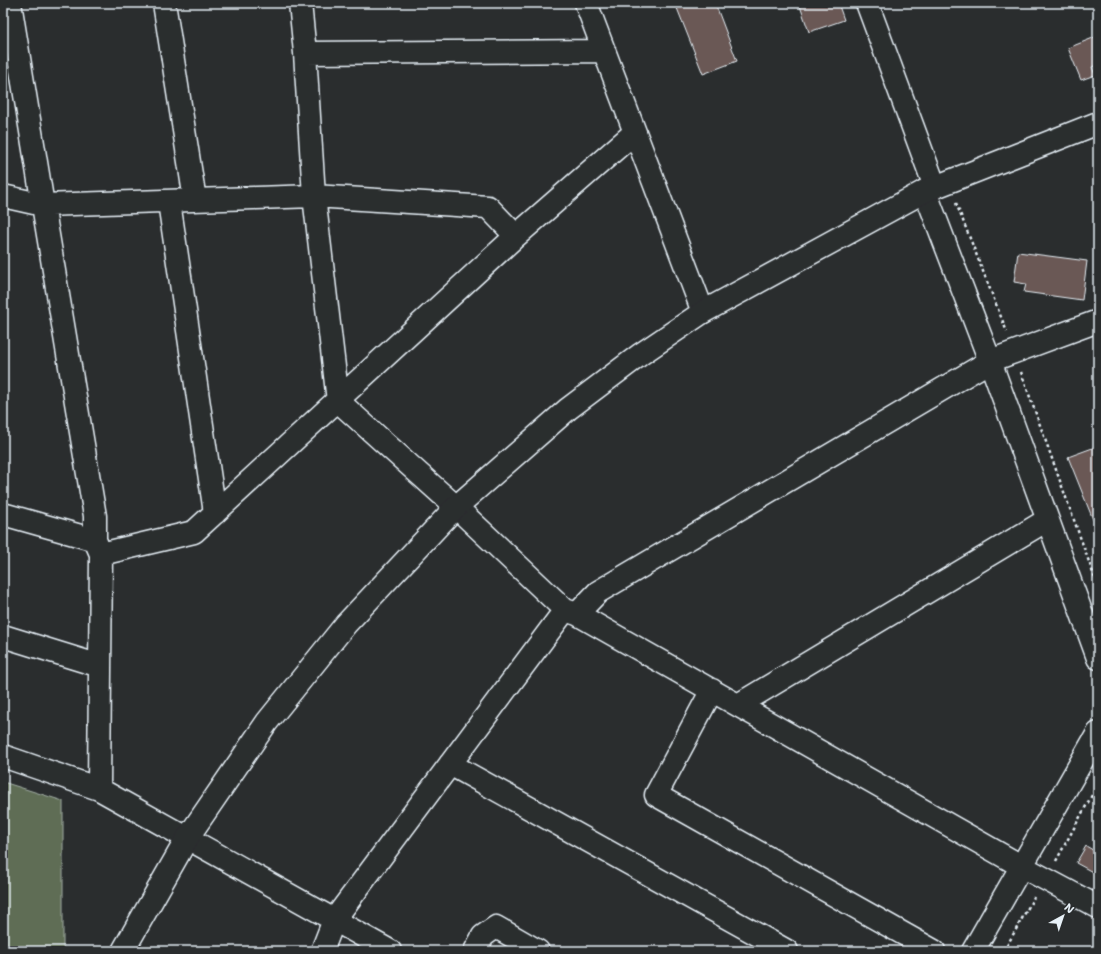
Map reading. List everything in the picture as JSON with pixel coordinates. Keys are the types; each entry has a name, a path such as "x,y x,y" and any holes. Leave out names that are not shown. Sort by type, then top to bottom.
{"street":[{"path":"10,3 96,516 100,666 99,789"},
{"path":"164,3 195,200"},
{"path":"300,3 306,53 314,196 338,401 571,612 712,690 1021,866 1098,907"},
{"path":"586,3 703,312"},
{"path":"867,3 937,186 990,361 1098,658"},
{"path":"306,53 604,51"},
{"path":"123,951 188,838 268,722 346,624 456,508 568,409 641,354 703,312 937,186 1098,123"},
{"path":"3,514 98,547 194,532 516,236 634,133"},
{"path":"3,196 43,205 314,196 488,207 516,236"},
{"path":"169,202 215,513"},
{"path":"322,951 334,920 450,764 571,612 598,592 990,361 1098,321"},
{"path":"738,705 1047,520"},
{"path":"3,636 100,666"},
{"path":"712,690 656,795 934,951"},
{"path":"973,951 1098,733"},
{"path":"3,756 99,789 390,951"},
{"path":"450,764 787,951"},
{"path":"475,951 483,936 496,927 538,951"}],"path":[{"path":"937,186 957,206 1015,352 1098,587"}],"green space":[{"path":"3,782 63,801 63,951 3,951"}],"building":[{"path":"675,3 715,3 737,61 703,74"},
{"path":"799,3 838,3 844,20 809,32"},
{"path":"1098,36 1098,64 1092,67 1095,75 1081,80 1068,48"},
{"path":"1018,252 1087,261 1082,300 1024,292 1026,284 1014,282"},
{"path":"1098,446 1098,532 1068,457"},
{"path":"1086,846 1098,853 1098,875 1076,863"}]}
